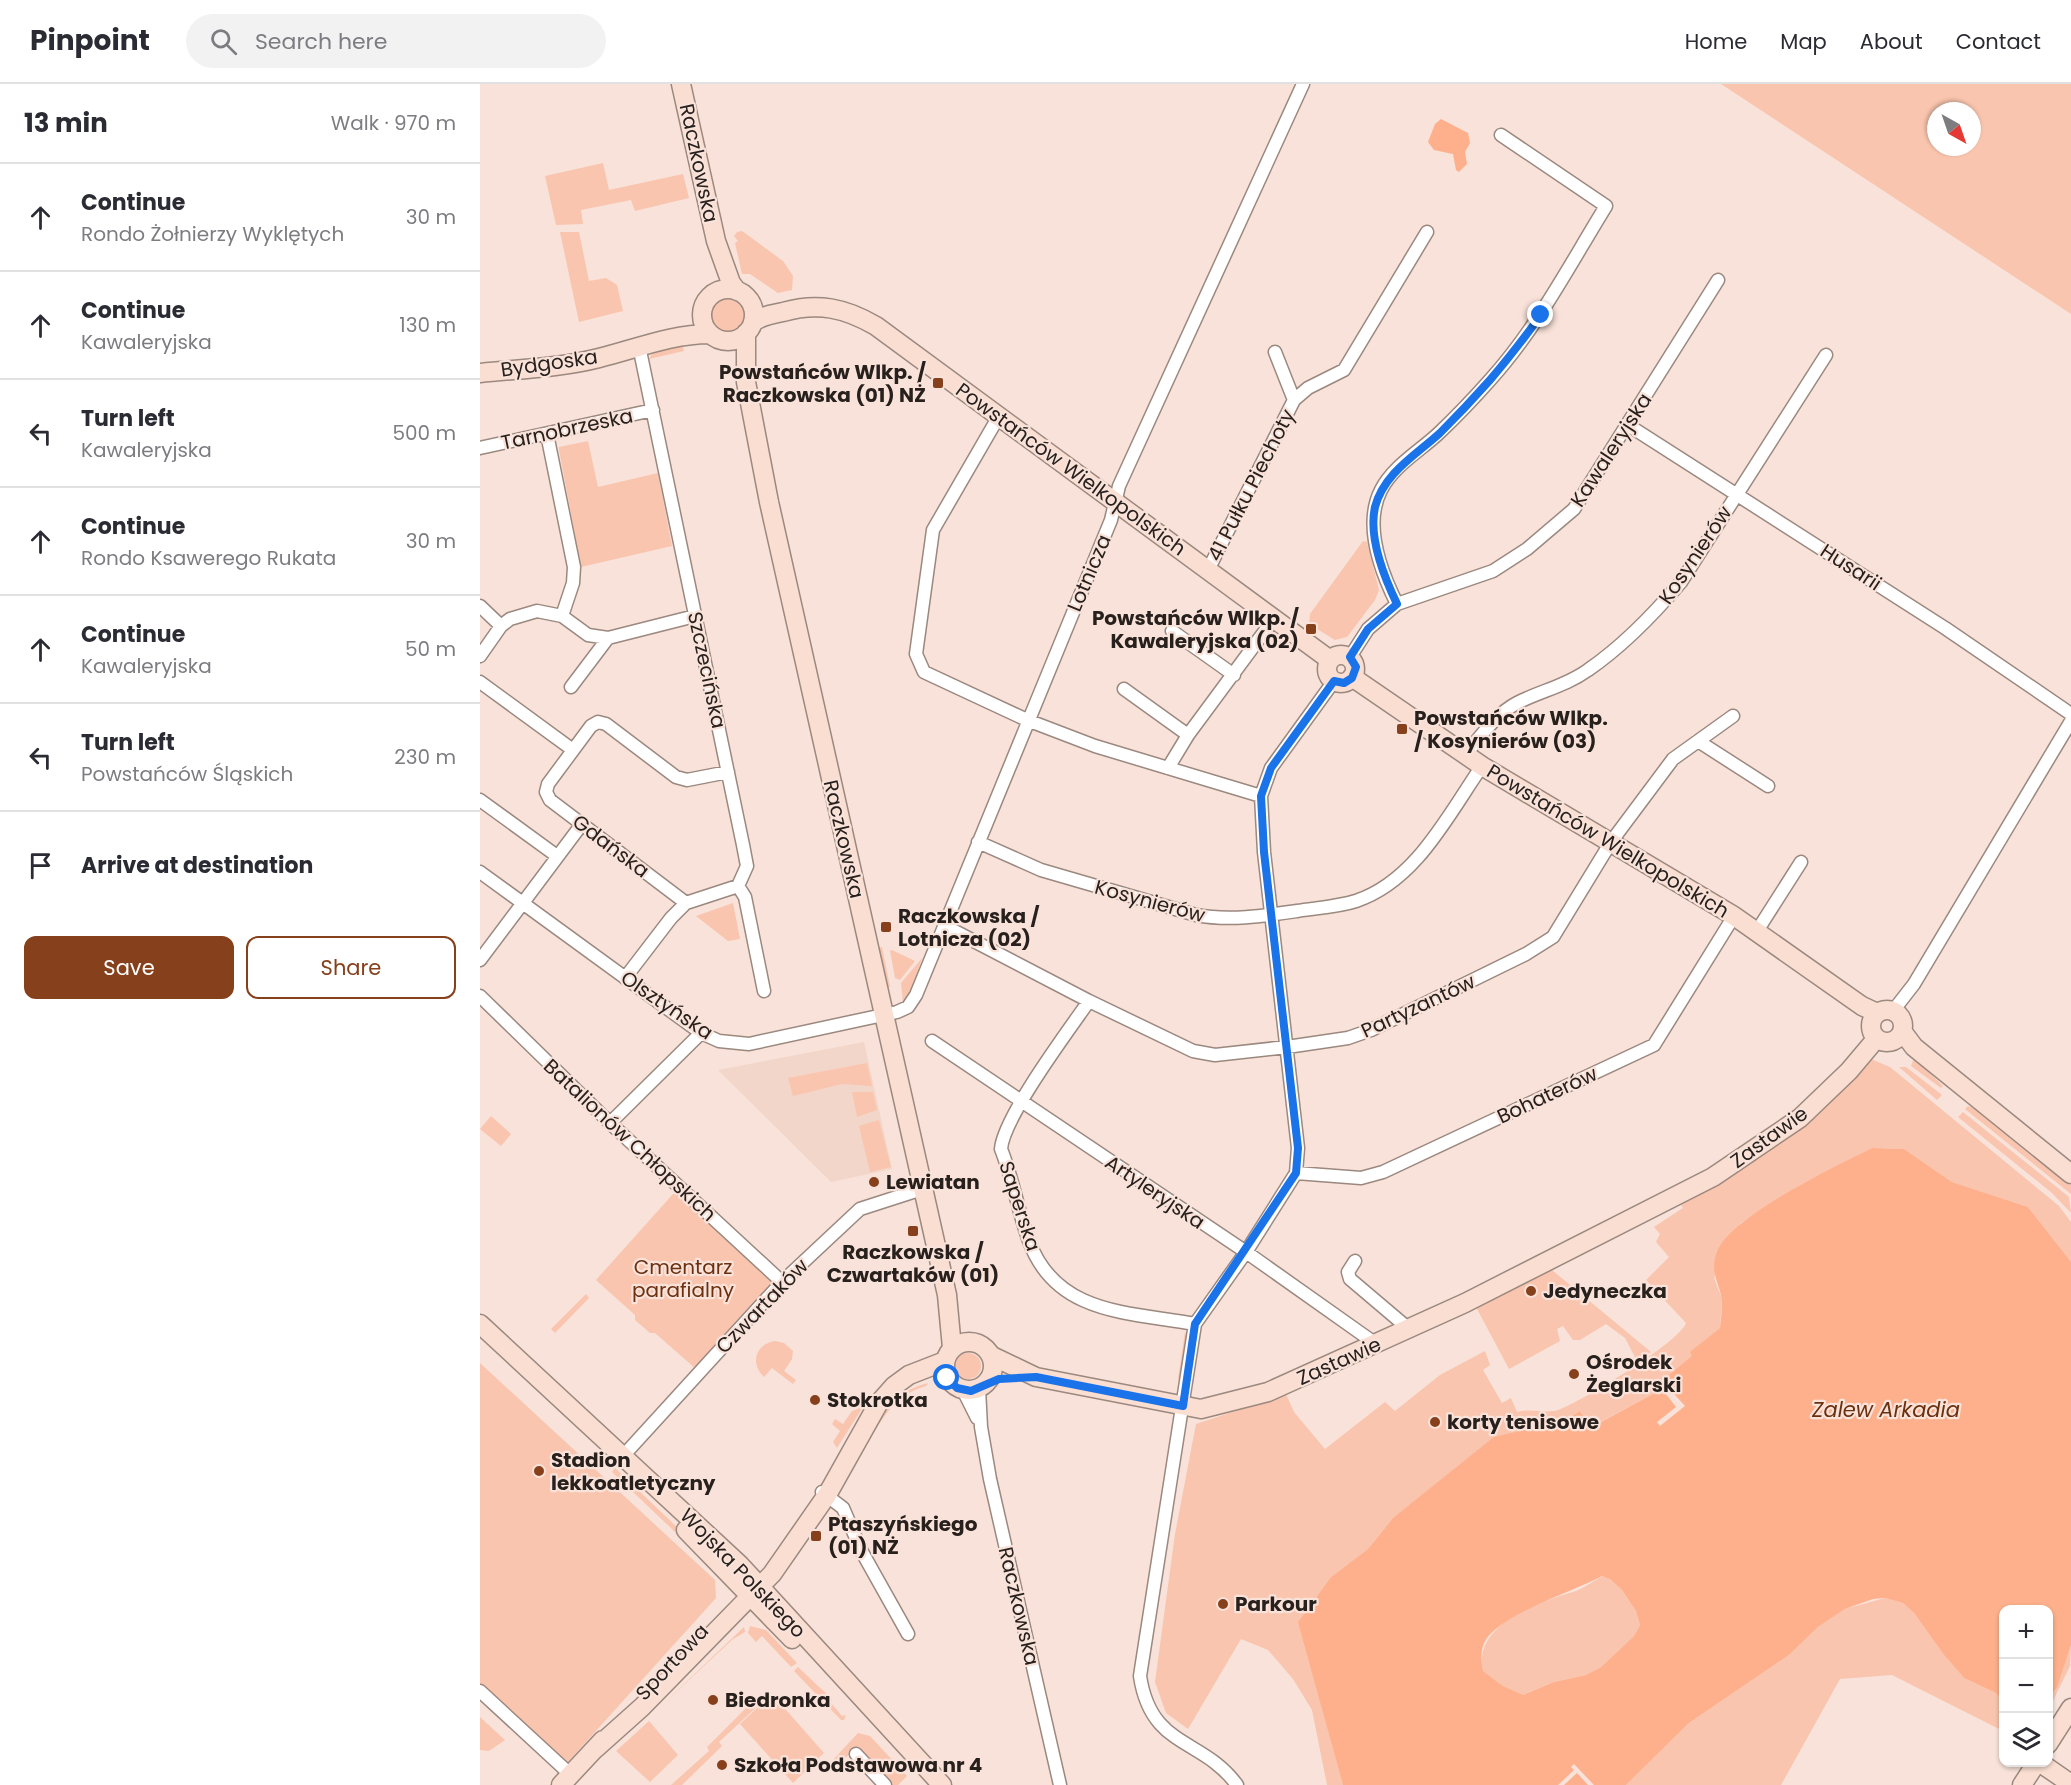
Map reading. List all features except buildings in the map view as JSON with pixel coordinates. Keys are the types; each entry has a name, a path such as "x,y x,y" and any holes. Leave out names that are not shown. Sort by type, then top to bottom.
{"street":[{"name":"Raczkowska","path":"681,84 716,241 727,274 744,296"},
{"name":"Lotnicza","path":"882,1016 897,1012 912,1002 1111,520 1114,502 1303,84"},
{"path":"1397,604 1389,588 1373,529 1375,509 1381,490 1396,471 1454,418 1515,350 1541,315 1606,206 1501,135"},
{"name":"41 Pułku Piechoty","path":"1208,570 1294,400 1308,388 1344,370 1427,232"},
{"name":"Raczkowska","path":"712,294 716,241"},
{"name":"Kawaleryjska","path":"1350,657 1368,629 1397,604 1493,572 1527,549 1574,509 1718,280"},
{"path":"721,290 744,296 753,309 749,327 740,338 717,337 702,316 704,306 712,294 721,290"},
{"name":"Powstańców Wielkopolskich","path":"744,296 800,307 834,308 863,319 999,416 1330,660"},
{"name":"Powstańców Wielkopolskich","path":"749,327 761,317 800,307"},
{"name":"Bydgoska","path":"646,344 702,316"},
{"name":"Raczkowska","path":"749,327 746,382 769,502 882,1016 947,1295 963,1329 972,1342"},
{"name":"Bydgoska","path":"480,373 580,362 692,334 717,337"},
{"name":"Raczkowska","path":"717,337 746,382"},
{"name":"Szczecińska","path":"646,344 653,410 747,866 738,886"},
{"name":"41 Pułku Piechoty","path":"1275,352 1294,400"},
{"name":"Kosynierów","path":"1465,755 1497,718 1515,704 1587,671 1638,629 1681,582 1826,356"},
{"name":"Tarnobrzeska","path":"480,448 653,410"},
{"path":"999,416 933,530 916,654 920,667 931,677 1027,720 1095,746 1261,796"},
{"name":"Husarii","path":"1628,425 1945,628 2071,714"},
{"path":"547,434 574,567 573,583 562,616"},
{"path":"480,606 501,626"},
{"path":"480,656 501,626 516,616 537,610 562,616 588,635 608,638 695,616"},
{"path":"1168,768 1188,735 1273,620"},
{"path":"1172,631 1234,675"},
{"path":"571,687 608,638"},
{"path":"1341,654 1350,657 1356,667 1352,678 1344,683 1334,681 1328,674 1330,660 1341,654"},
{"name":"Powstańców Wielkopolskich","path":"1352,678 1482,766 1757,931 1914,1047 2071,1174"},
{"path":"1237,1785 1228,1773 1158,1725 1147,1704 1140,1676 1195,1324 1246,1252 1296,1173 1298,1148 1271,915 1261,796 1271,768 1334,681"},
{"path":"480,682 573,750 591,726 598,722 606,724 676,777 687,780 728,772"},
{"path":"1124,689 1188,735"},
{"name":"Partyzantów","path":"945,926 1089,1001 1192,1051 1215,1055 1348,1038 1371,1030 1541,946 1553,937 1611,843 1673,759 1733,716"},
{"name":"Zastawie","path":"1183,1406 1201,1409 1268,1392 1409,1329 1713,1177 1800,1118 1850,1069 1914,984 2071,721"},
{"path":"1698,741 1768,786"},
{"name":"Gdańska","path":"573,750 548,784 546,792 550,800 686,903"},
{"name":"Kosynierów","path":"978,842 1041,870 1196,915 1219,919 1271,915 1354,902 1395,881 1415,863 1482,766"},
{"path":"480,800 557,856"},
{"path":"480,960 582,824"},
{"path":"1757,931 1801,862"},
{"name":"Olsztyńska","path":"480,872 701,1033 727,1042 749,1044 882,1016"},
{"path":"625,978 671,918 686,903 738,886 745,897 764,991"},
{"name":"Bohaterów","path":"1296,1173 1361,1178 1383,1172 1654,1045 1734,916"},
{"name":"Batalionów Chłopskich","path":"480,996 610,1123 782,1282"},
{"name":"Saperska","path":"1089,1001 1021,1102 1002,1139 1001,1149 1029,1240 1037,1261 1049,1276 1081,1301 1195,1324"},
{"path":"610,1123 701,1033"},
{"name":"Artyleryjska","path":"932,1041 1246,1252 1376,1344"},
{"name":"Czwartaków","path":"624,1455 782,1282 860,1209 922,1189"},
{"path":"1355,1261 1348,1272 1350,1279 1409,1329"},
{"name":"Raczkowska","path":"947,1295 948,1362"},
{"name":"Wojska Polskiego","path":"480,1324 624,1455 942,1785"},
{"name":"Wojska Polskiego","path":"480,1335 751,1586 930,1785"},
{"name":"Sportowa","path":"566,1780 595,1749 642,1707 751,1586 824,1493 885,1397 909,1375 948,1362 965,1342 972,1342"},
{"path":"972,1342 986,1348 993,1368 977,1387"},
{"path":"990,1354 1036,1377 1183,1406"},
{"path":"948,1362 977,1387"},
{"path":"977,1387 1036,1377"},
{"name":"Raczkowska","path":"977,1387 981,1427 993,1490 1060,1785"},
{"path":"824,1493 843,1508 862,1552 908,1634"},
{"path":"480,1691 566,1780"},
{"path":"2053,1737 2071,1708"},
{"path":"856,1754 885,1785"},
{"path":"2022,1785 2035,1767"},
{"path":"2046,1767 2071,1784"}],"shaded area":[{"path":"864,1042 892,1169 831,1182 718,1070"}],"green space":[{"path":"1721,84 2071,84 2071,314"},
{"path":"603,163 609,190 683,174 689,198 635,211 631,200 581,210 583,224 556,225 545,176"},
{"path":"742,231 783,261 793,276 792,290 778,293 750,274 742,274 735,243 738,241 734,236 737,232"},
{"path":"560,232 579,232 589,281 606,278 617,285 623,311 579,322"},
{"path":"722,289 732,289 745,296 752,309 752,319 745,332 732,339 722,339 713,335 706,328 702,319 702,309 706,300 713,293"},
{"path":"682,342 684,351 649,359 654,350"},
{"path":"588,441 598,487 658,473 672,546 581,567 559,447"},
{"path":"1363,541 1367,542 1379,590 1375,600 1347,637 1335,640 1309,624 1310,614"},
{"path":"733,903 740,939 728,941 696,916"},
{"path":"882,947 890,987 882,988 878,948"},
{"path":"890,951 915,961 900,980 895,978"},
{"path":"922,958 910,995 903,1003 901,983"},
{"path":"1914,1058 1943,1086 1941,1088 1911,1066"},
{"path":"1871,1059 1890,1067 2059,1206 2071,1222 2071,1262 2028,1207 1952,1182 1904,1149 1872,1148 1804,1183 1741,1223 1714,1278 1722,1299 1720,1328 1691,1352 1693,1356 1665,1378 1669,1383 1662,1389 1589,1428 1580,1411 1552,1428 1532,1428 1438,1485 1393,1518 1368,1549 1331,1577 1299,1621 1343,1785 1327,1785 1312,1710 1293,1679 1268,1650 1241,1639 1188,1729 1166,1713 1155,1682 1175,1534 1196,1424 1286,1394 1294,1412 1325,1449 1385,1402 1395,1411 1440,1375 1485,1351 1490,1365 1483,1370 1502,1403 1511,1398 1517,1412 1558,1410 1586,1396 1628,1371 1666,1344 1680,1332 1686,1323 1646,1280 1669,1257 1656,1242 1660,1234 1654,1227 1683,1208 1681,1205 1733,1174 1806,1122"},
{"path":"867,1063 872,1086 842,1084 793,1096 788,1078"},
{"path":"1899,1067 1906,1067 1942,1095 1937,1100"},
{"path":"852,1092 873,1092 877,1110 857,1117"},
{"path":"1968,1106 1980,1111 2066,1180 2071,1186 2071,1194 1965,1109"},
{"path":"1963,1112 2069,1197 2071,1213 2052,1193 1958,1117"},
{"path":"491,1116 511,1134 501,1146 480,1129"},
{"path":"879,1120 891,1167 870,1172 859,1126"},
{"name":"Cmentarz parafialny","path":"680,1193 772,1279 772,1286 696,1369 655,1333 650,1333 635,1320 635,1315 596,1280 673,1194"},
{"path":"1552,1270 1651,1352 1640,1360 1636,1359 1625,1338 1606,1324 1580,1340 1573,1340 1563,1326 1557,1329 1560,1341 1509,1369 1476,1307"},
{"path":"586,1294 589,1298 555,1333 551,1329"},
{"path":"1185,1332 1187,1338 1181,1381 1178,1379"},
{"path":"775,1341 784,1343 793,1351 792,1359 784,1371 796,1380 793,1384 772,1368 764,1377 757,1366 759,1350"},
{"path":"968,1353 977,1357 981,1366 977,1375 968,1379 959,1375 955,1366 959,1357"},
{"name":"Stadion lekkoatletyczny","path":"480,1363 715,1580 716,1598 566,1764 480,1685"},
{"path":"928,1383 896,1403 882,1419 864,1449 861,1446 880,1415 896,1399 905,1392"},
{"path":"863,1407 837,1448 833,1442 840,1431 832,1424 835,1419 843,1424 852,1411"},
{"path":"615,1468 722,1570 716,1571 612,1472"},
{"path":"1603,1576 1622,1590 1636,1611 1640,1625 1634,1636 1601,1667 1586,1675 1554,1682 1522,1695 1503,1686 1483,1671 1482,1655 1497,1628 1526,1609 1577,1591"},
{"path":"1885,1598 1903,1603 1914,1613 1944,1655 1964,1678 1996,1693 1999,1697 1999,1729 1892,1675 1840,1679 1781,1785 1626,1785 1689,1723 1789,1655 1818,1627 1845,1609"},
{"path":"750,1626 766,1630 797,1663 791,1667 762,1636 756,1642 748,1633"},
{"path":"744,1627 745,1632 733,1639 660,1707"},
{"path":"2071,1645 2070,1666 2053,1701 2053,1692 2057,1688"},
{"path":"798,1667 832,1699 831,1703 842,1716 846,1715 844,1720 841,1720 794,1671"},
{"path":"772,1694 824,1753 793,1783 740,1724"},
{"path":"756,1698 761,1703 719,1742 722,1746 682,1785 671,1785 709,1751 707,1747"},
{"path":"480,1717 505,1740 489,1751 480,1750"},
{"path":"649,1721 678,1755 650,1782 616,1751"},
{"path":"858,1733 870,1736 907,1776 898,1785 891,1785 858,1747 836,1766 833,1765 833,1760"}],"water":[{"path":"1441,119 1468,133 1470,143 1465,152 1467,164 1459,172 1456,170 1453,154 1434,150 1428,142 1435,124"},
{"name":"Zalew Arkadia","path":"1872,1148 1904,1149 1952,1182 2028,1207 2071,1262 2071,1645 2057,1688 2053,1692 2053,1605 1999,1605 1999,1697 1996,1693 1964,1678 1944,1655 1914,1613 1903,1603 1885,1598 1873,1599 1845,1609 1818,1627 1789,1655 1689,1723 1626,1785 1343,1785 1298,1622 1331,1577 1368,1549 1393,1518 1494,1437 1532,1428 1552,1428 1580,1411 1590,1428 1662,1389 1668,1383 1665,1378 1692,1356 1690,1352 1720,1328 1722,1301 1714,1266 1717,1252 1726,1238 1762,1208 1811,1179","holes":["1602,1576 1610,1579 1622,1590 1636,1611 1640,1625 1634,1636 1601,1667 1586,1675 1554,1682 1523,1695 1503,1686 1483,1671 1481,1657 1484,1643 1492,1633 1520,1613"]}],"pier":[{"path":"1666,1385 1685,1406 1660,1426 1657,1422 1676,1407 1662,1389"},
{"path":"1574,1764 1594,1785 1588,1785 1577,1773 1564,1785 1558,1785 1574,1770 1571,1767"}],"place":[{"name":"Powstańców Wlkp. / Raczkowska (01) NŻ","path":"938,383"},
{"name":"Powstańców Wlkp. / Kawaleryjska (02)","path":"1311,629"},
{"name":"Powstańców Wlkp. / Kosynierów (03)","path":"1402,729"},
{"name":"Raczkowska / Lotnicza (02)","path":"886,927"},
{"name":"Lewiatan","path":"874,1182"},
{"name":"Raczkowska / Czwartaków (01)","path":"913,1231"},
{"name":"Jedyneczka","path":"1531,1291"},
{"name":"Ośrodek Żeglarski","path":"1574,1374"},
{"name":"Stokrotka","path":"815,1400"},
{"name":"korty tenisowe","path":"1435,1422"},
{"name":"Stadion lekkoatletyczny","path":"539,1471"},
{"name":"Ptaszyńskiego (01) NŻ","path":"816,1536"},
{"name":"Parkour","path":"1223,1604"},
{"name":"Biedronka","path":"713,1700"},
{"name":"Szkoła Podstawowa nr 4","path":"722,1765"}],"route":[{"path":"947,1378 957,1388 971,1391 979,1389 988,1381 1036,1377 1183,1406 1195,1324 1246,1252 1296,1173 1298,1148 1264,852 1261,796 1271,768 1334,681 1344,683 1352,678 1356,667 1350,657 1368,629 1397,604 1389,588 1373,529 1375,509 1381,490 1396,471 1440,433 1490,380 1541,315"}]}
